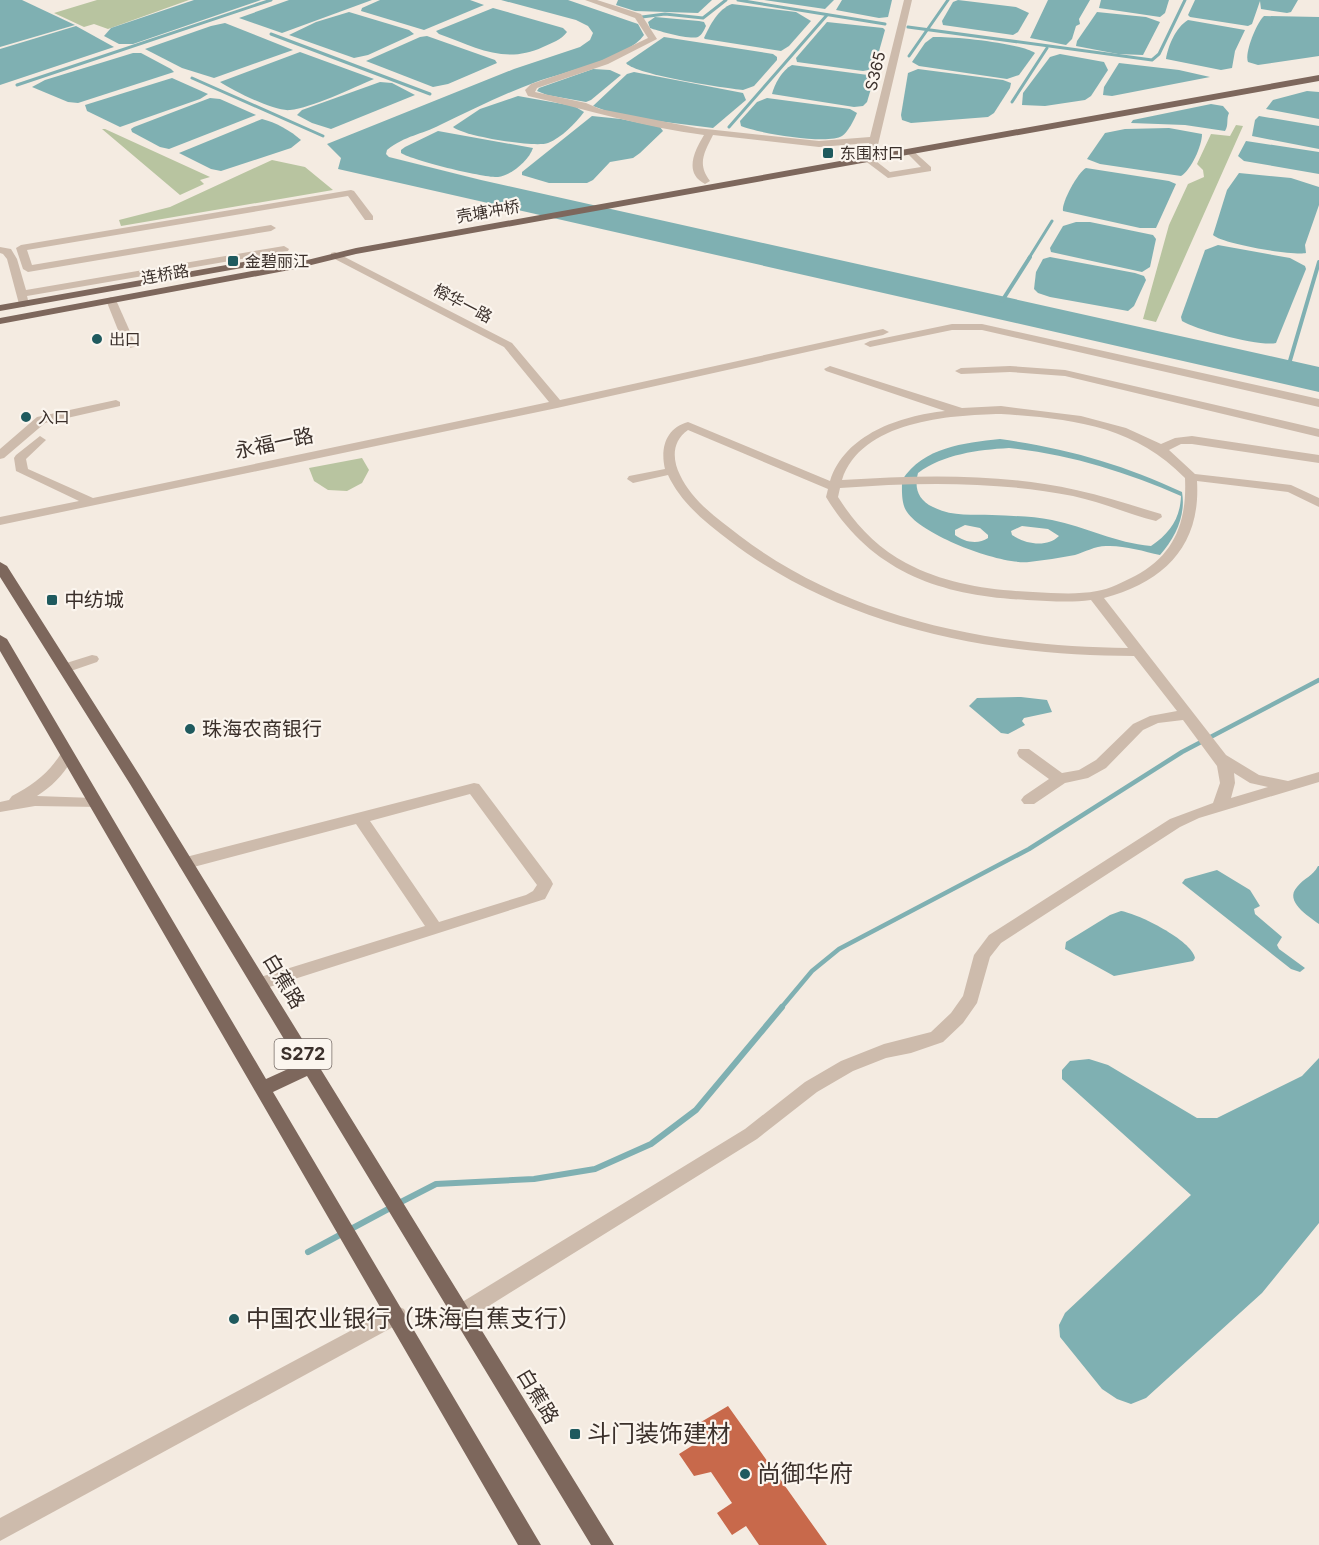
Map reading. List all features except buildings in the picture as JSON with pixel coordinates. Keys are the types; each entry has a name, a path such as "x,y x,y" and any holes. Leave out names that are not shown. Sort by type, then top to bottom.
{"main road":[{"path":"626,201 705,181 873,145 1319,69"},
{"path":"626,201 717,188 1319,78"},
{"path":"873,145 882,158"},
{"name":"壳塘冲桥","path":"356,251 626,201"},
{"name":"连桥路","path":"2,320 295,266 356,251"},
{"name":"连桥路","path":"1,308 23,299 287,253 335,255"},
{"path":"1,308 2,320"},
{"name":"白蕉路","path":"0,566 186,863 603,1545"},
{"name":"S272","path":"0,639 530,1545"},
{"path":"264,1088 310,1067"}],"street":[{"path":"589,0 638,16 653,39 605,62 534,86 529,90 530,93 583,105 598,111 710,132 828,145 873,145"},
{"name":"S365","path":"873,145 908,0"},
{"path":"705,181 697,173 695,166 710,132"},
{"path":"868,160 888,175 928,169 911,152"},
{"path":"273,230 28,269 21,248 351,193 369,218"},
{"path":"260,208 287,253"},
{"path":"17,277 273,230"},
{"path":"0,250 7,251 12,259 23,299"},
{"name":"榕华一路","path":"335,255 508,345 556,404"},
{"path":"111,300 130,345"},
{"path":"840,351 952,327 982,327 1319,402"},
{"name":"永福一路","path":"0,521 556,404 883,332"},
{"path":"830,369 962,412"},
{"path":"961,371 1010,369 1065,373 1319,433"},
{"path":"0,455 41,420 116,404"},
{"path":"1191,477 1191,513 1179,547 1166,562 1146,576 1095,596 1021,596 949,585 915,572 883,555 861,536 832,497 846,459 862,444 884,431 930,417 962,412 1001,410 1066,417 1127,434 1160,449 1191,477 1291,489 1319,503"},
{"path":"1140,652 1048,648 972,637 902,620 839,598 782,571 736,540 695,507 671,471 669,449 675,434 688,426 818,483 835,485 934,479 993,481 1085,496 1156,517"},
{"path":"40,440 20,458 22,471 93,502"},
{"path":"1160,449 1179,441 1192,440 1319,459"},
{"path":"633,478 671,471"},
{"path":"1095,596 1221,759 1228,772 1229,785 1226,797 1218,807"},
{"path":"65,668 92,659"},
{"path":"1029,800 1060,778 1083,774 1101,764 1138,727 1155,719 1186,715"},
{"path":"1024,753 1060,778"},
{"path":"5,805 50,781 59,771 67,756"},
{"path":"1221,759 1255,779 1291,786"},
{"path":"461,1313 751,1134 811,1087 847,1066 884,1051 911,1046 936,1036 957,1018 971,998 982,955 995,939 1175,823 1218,807 1319,777"},
{"path":"186,863 474,788 543,878 545,884 543,890 532,899 260,984"},
{"path":"5,805 35,801 94,803"},
{"path":"360,818 435,929"},
{"path":"0,1530 397,1315"}],"green space":[{"path":"97,0 189,0 108,29 94,24 84,27 54,13"},
{"path":"1236,125 1243,126 1156,322 1143,319 1169,225 1188,184 1204,177 1203,170 1197,164 1211,134 1230,136"},
{"path":"102,129 210,177 200,180 204,184 180,195"},
{"path":"272,160 305,167 333,190 121,226 119,220 170,207"},
{"path":"362,458 369,470 362,483 347,491 328,490 314,481 309,468"}],"water":[{"path":"0,0 22,0 75,25 0,47"},
{"path":"194,0 261,0 133,44 119,44 104,36 111,28"},
{"path":"289,0 372,0 282,33 239,18"},
{"path":"380,0 470,0 484,5 424,30 361,11 362,8"},
{"path":"501,0 568,0 638,24 644,35 624,51 536,82 401,141 387,150 386,154 389,157 481,180 1319,367 1319,392 338,169 341,158 327,144 514,69 580,47 590,40 593,33 588,26 576,20"},
{"path":"618,0 712,0 698,13 635,11 616,5"},
{"path":"764,0 834,0 825,9"},
{"path":"842,0 892,0 888,17 879,18 836,10"},
{"path":"958,0 1016,7 1029,13 1018,32 1013,35 943,25 942,21 953,2"},
{"path":"1048,0 1090,0 1079,19 1080,24 1076,26 1072,39 1066,45 1030,38"},
{"path":"1101,0 1169,0 1165,13 1160,17 1099,8"},
{"path":"1195,0 1298,0 1291,12 1287,13 1261,9 1260,1 1252,24 1248,26 1190,17 1188,15"},
{"path":"732,4 796,12 811,21 789,46 781,51 705,39 715,18"},
{"path":"493,8 563,28 567,32 550,44 529,52 503,54 478,49 436,31"},
{"path":"349,12 409,30 414,34 368,55 354,58 289,35 316,22"},
{"path":"1097,12 1146,17 1160,22 1143,55 1118,54 1076,46"},
{"path":"1264,16 1319,17 1319,56 1258,65 1248,62 1252,38"},
{"path":"655,17 699,21 704,22 706,26 698,37 681,36 650,28 648,22"},
{"path":"1188,20 1245,30 1235,51 1232,68 1221,70 1166,59 1173,37"},
{"path":"827,22 885,30 874,69 863,71 797,62 796,58"},
{"path":"225,23 293,50 214,78 182,68 145,49 211,26"},
{"path":"76,26 114,47 0,85 0,49"},
{"path":"427,36 495,60 497,63 448,84 433,87 366,61"},
{"path":"664,37 773,54 777,60 754,86 743,90 662,76 633,68 626,63"},
{"path":"933,37 1001,43 1035,53 1019,75 1007,79 919,66 912,62 925,43"},
{"path":"300,52 374,79 320,102 290,110 264,104 220,82"},
{"path":"133,53 141,53 174,72 78,103 68,102 32,87 45,80"},
{"path":"1060,54 1104,62 1108,70 1091,96 1085,100 1045,106 1022,105 1023,93 1050,57"},
{"path":"1119,63 1179,70 1210,77 1112,96 1103,95 1104,87"},
{"path":"792,65 868,75 873,82 867,102 863,106 854,107 772,94 779,78"},
{"path":"593,69 610,70 621,75 586,102 537,91 539,88"},
{"path":"918,69 1011,83 994,113 988,117 911,123 902,120 901,115 908,73"},
{"path":"634,72 743,93 746,100 713,128 657,121 609,112 593,106 627,74"},
{"path":"172,78 208,94 200,99 120,127 87,111 85,105"},
{"path":"380,82 392,83 415,95 331,129 297,115 302,110"},
{"path":"1307,91 1319,92 1319,119 1266,109 1273,100"},
{"path":"518,96 574,106 584,112 563,134 553,141 541,144 515,143 470,134 453,127 480,109"},
{"path":"210,98 220,99 256,115 169,149 160,147 132,132 131,129 134,127"},
{"path":"767,98 850,109 857,113 846,132 834,138 792,137 741,126 740,121 757,102"},
{"path":"1211,104 1223,106 1229,113 1225,131 1185,125 1131,123 1133,120"},
{"path":"592,116 660,127 663,131 633,158 610,162 593,180 587,183 549,183 522,175 522,172"},
{"path":"1259,116 1319,126 1319,149 1252,136 1255,120"},
{"path":"262,119 283,127 301,140 291,148 221,171 211,169 179,153"},
{"path":"1169,128 1202,134 1195,157 1181,176 1100,164 1087,159 1105,133 1125,129"},
{"path":"438,131 533,148 519,166 498,177 449,168 401,153 405,147"},
{"path":"1246,141 1319,152 1319,174 1244,161 1238,156"},
{"path":"1086,168 1176,184 1156,228 1140,228 1063,211 1071,188"},
{"path":"1239,173 1291,178 1319,187 1319,205 1305,245 1306,253 1288,253 1258,248 1230,242 1213,235 1227,190"},
{"path":"1076,222 1090,222 1153,235 1156,239 1150,267 1142,272 1051,252 1050,248 1063,226"},
{"path":"1218,245 1290,258 1305,266 1306,269 1276,343 1257,343 1229,337 1182,321 1181,317 1205,250"},
{"path":"1050,257 1135,273 1144,276 1146,280 1134,306 1128,311 1050,297 1034,289 1036,272 1043,259"},
{"path":"1000,439 1071,452 1116,465 1182,492 1181,517 1171,541 1160,555 1126,547 1106,546 1075,555 1016,562 964,547 945,539 916,521 905,509 902,497 902,480 911,469 921,460 945,449","holes":["1009,448 1075,459 1139,479 1181,496 1179,512 1169,531 1151,546 1126,542 1045,519 947,512 928,504 918,493 918,473 939,461 961,454","965,525 980,528 988,535 988,538 976,542 967,541 955,535 955,530","1022,526 1048,529 1059,536 1048,542 1036,543 1017,538 1012,535 1011,531"]},
{"path":"1021,697 1047,700 1052,712 1024,718 1022,721 1025,725 1008,734 1001,733 969,706 977,698"},
{"path":"1318,866 1319,924 1299,908 1293,898 1297,887"},
{"path":"1217,870 1250,890 1260,906 1254,909 1255,914 1282,937 1277,945 1279,949 1305,968 1300,972 1291,969 1182,883 1185,879"},
{"path":"1121,911 1151,922 1175,936 1184,943 1195,958 1193,961 1114,976 1065,949 1066,942 1110,915"},
{"path":"1319,1058 1319,1223 1262,1293 1146,1398 1131,1404 1117,1399 1102,1389 1060,1337 1059,1325 1065,1313 1191,1195 1062,1079 1062,1070 1070,1061 1089,1059 1108,1065 1197,1118 1217,1118 1302,1076"}],"waterway":[{"path":"17,85 271,0"},
{"path":"642,17 665,14 703,18 726,0"},
{"path":"738,0 885,24"},
{"path":"927,30 948,0"},
{"path":"927,30 1152,60 1159,54 1185,0"},
{"path":"729,127 827,15"},
{"path":"908,27 927,30"},
{"path":"909,56 927,30"},
{"path":"271,34 430,94"},
{"path":"1012,102 1047,48"},
{"path":"192,78 323,136"},
{"path":"1029,258 1052,221"},
{"path":"1002,301 1030,257"},
{"path":"1289,364 1319,262"},
{"path":"781,1008 812,971 839,949 1029,849 1182,752 1319,680"},
{"path":"399,1203 436,1184 534,1179 595,1169 651,1144 696,1110 782,1007"},
{"path":"308,1252 392,1207"}],"place":[{"name":"东围村口","path":"828,153"},
{"name":"金碧丽江","path":"233,261"},
{"name":"出口","path":"97,339"},
{"name":"入口","path":"26,417"},
{"name":"中纺城","path":"52,600"},
{"name":"珠海农商银行","path":"190,729"},
{"name":"中国农业银行（珠海白蕉支行）","path":"234,1319"},
{"name":"斗门装饰建材","path":"575,1434"},
{"name":"尚御华府","path":"745,1474"}]}
